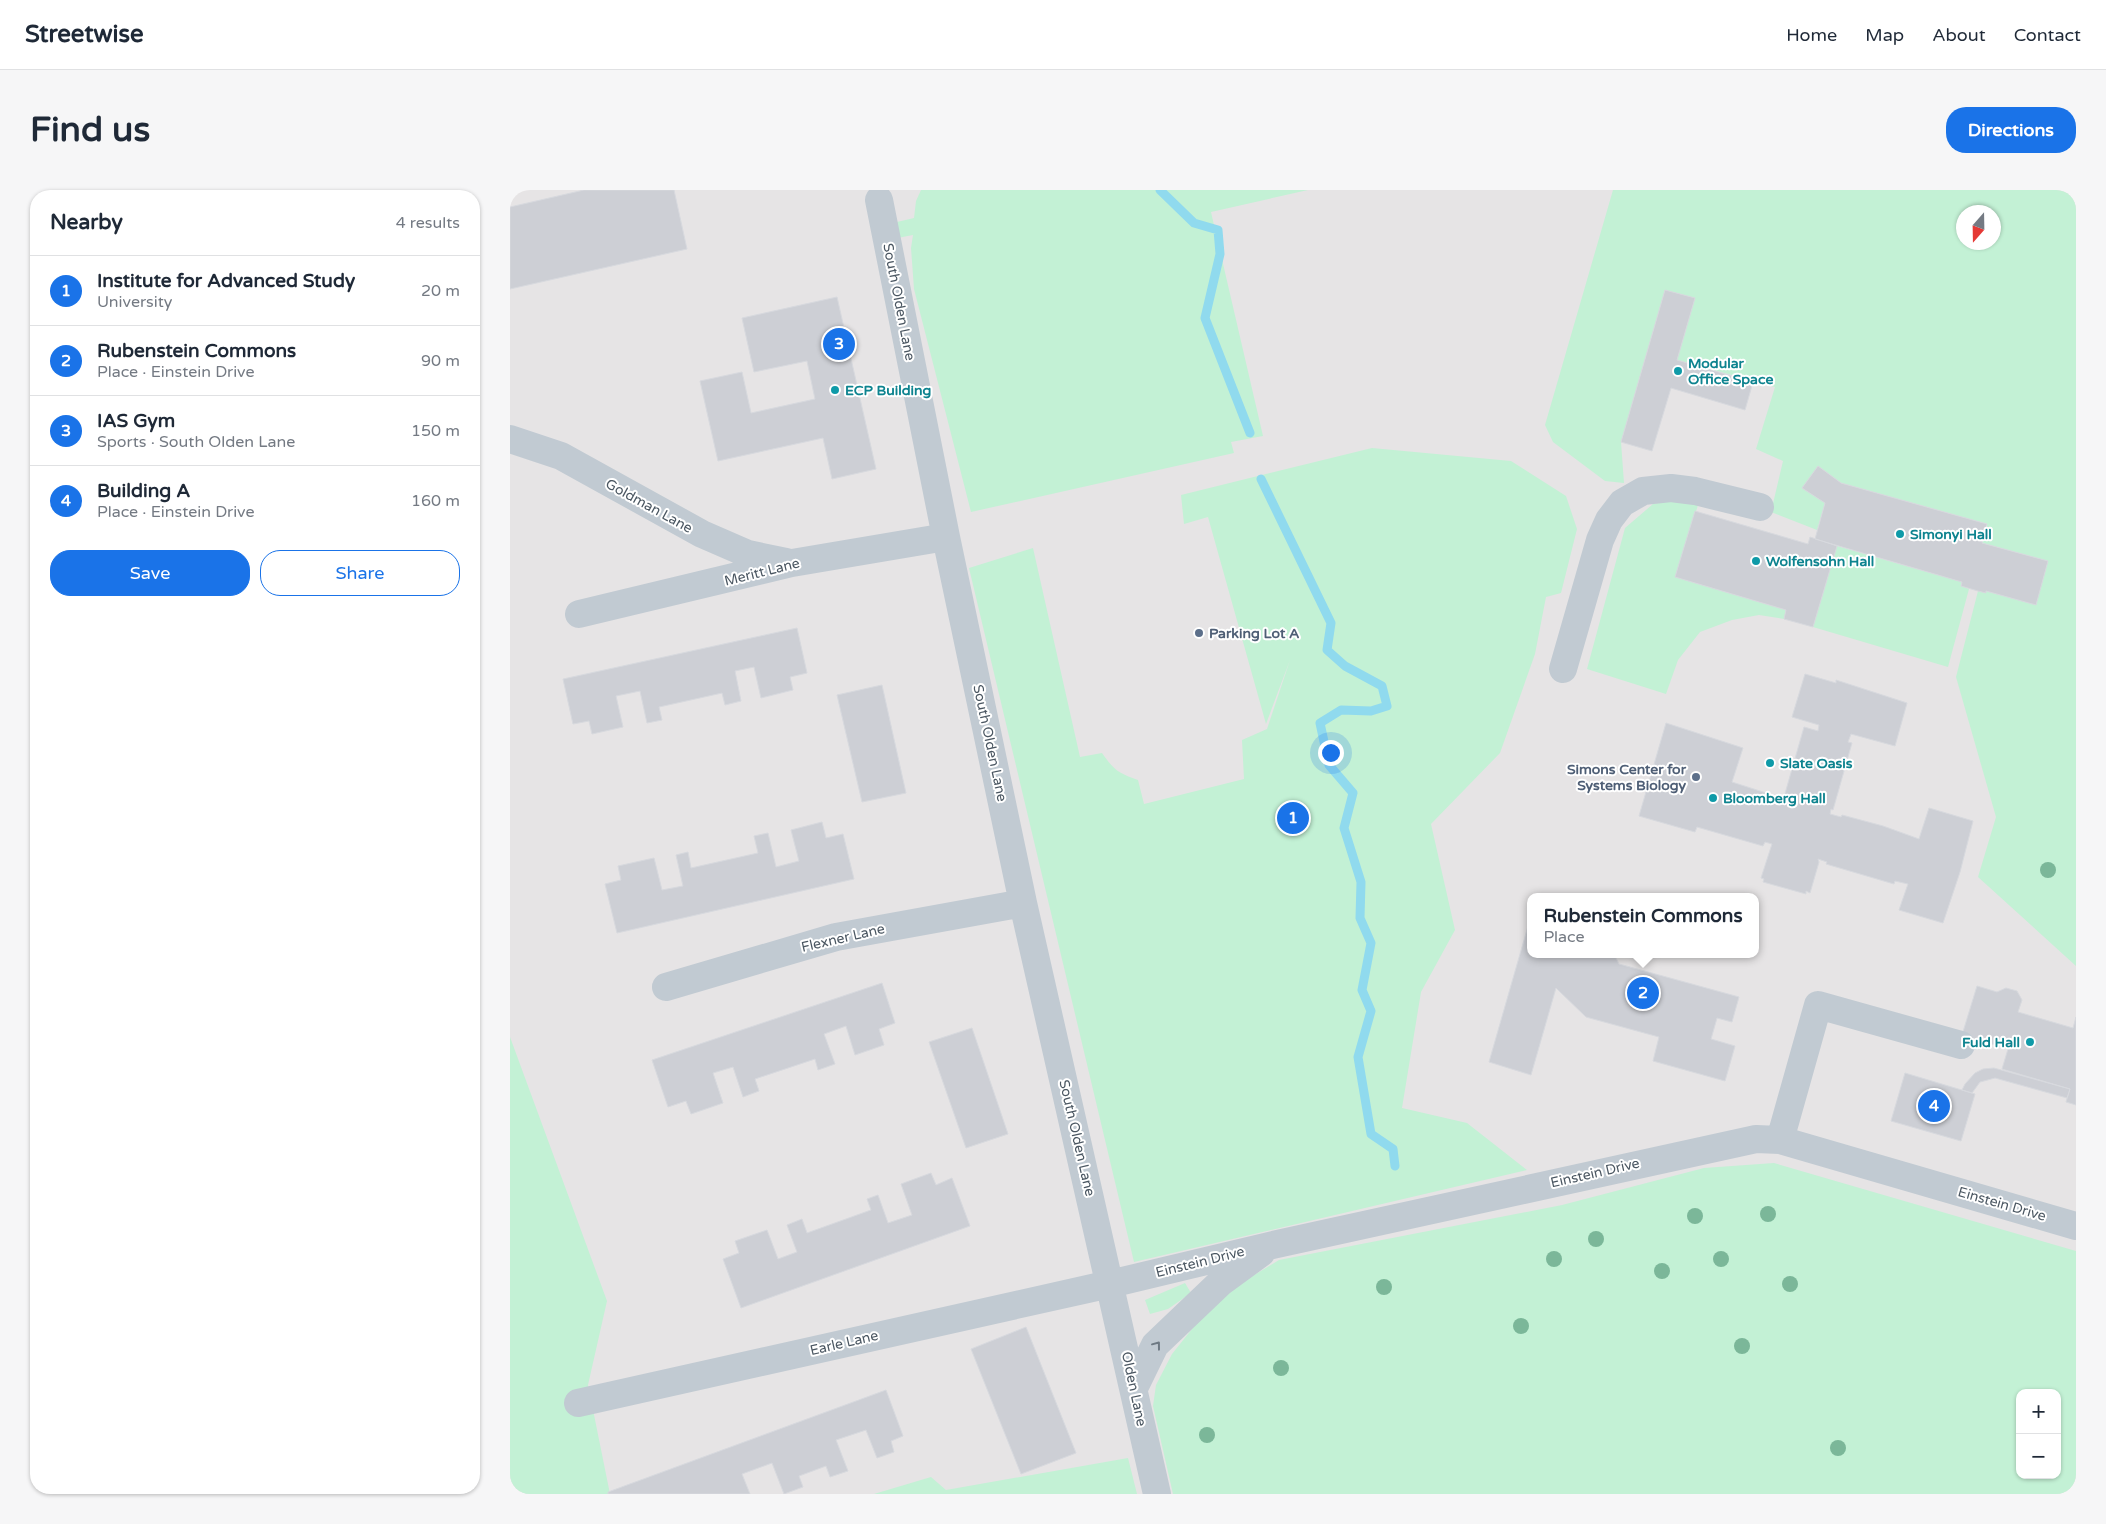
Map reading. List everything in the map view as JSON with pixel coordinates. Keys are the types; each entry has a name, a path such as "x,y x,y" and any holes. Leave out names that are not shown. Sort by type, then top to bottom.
{"street":[{"name":"South Olden Lane","path":"879,200 946,537 1023,902 1110,1284"},
{"name":"Goldman Lane","path":"510,439 561,456 702,534 748,554 792,563"},
{"path":"1563,669 1600,540 1609,520 1622,504 1643,491 1671,488 1695,491 1760,507"},
{"name":"Meritt Lane","path":"579,614 792,563 946,537"},
{"name":"Flexner Lane","path":"666,987 836,937 1023,902"},
{"path":"1780,1140 1818,1006 1961,1045"},
{"name":"Einstein Drive","path":"1110,1284 1273,1245 1756,1138 1780,1140 2076,1226"},
{"path":"1134,1388 1155,1345 1220,1283 1273,1245"},
{"name":"Olden Lane","path":"1110,1284 1157,1494"},
{"name":"Earle Lane","path":"578,1403 1110,1284"}],"shaded area":[{"path":"510,190 1038,190 1034,206 1176,190 2076,190 2076,1494 510,1494"}],"green space":[{"path":"921,190 1308,190 1211,212 1263,436 1231,442 1234,453 971,512 914,289 911,248 913,235 887,240 884,225 914,218 916,201"},
{"path":"1613,190 2076,190 2076,966 1978,877 1996,817 1956,677 1978,591 1986,593 1986,591 2035,604 2048,561 1982,543 1987,524 1841,483 1818,466 1802,488 1825,503 1817,530 1771,512 1783,461 1756,449 1775,387 1677,360 1695,298 1665,290 1621,442 1624,483 1605,481 1553,442 1545,425"},
{"path":"1372,448 1511,461 1566,496 1577,529 1561,593 1546,597 1535,654 1500,753 1431,824 1455,930 1421,992 1402,1108 1467,1123 1527,1170 1134,1262 969,568 1033,548 1080,757 1102,753 1117,770 1138,780 1144,804 1244,779 1242,740 1267,729 1290,660 1266,724 1208,517 1184,524 1181,495"},
{"path":"1673,500 1698,505 1676,577 1786,610 1784,619 1759,615 1732,620 1700,632 1678,660 1666,694 1587,669 1625,528 1653,504"},
{"path":"1837,546 1962,582 1961,586 1969,589 1948,667 1813,627"},
{"path":"510,1037 607,1301 588,1385 610,1494 510,1494"},
{"path":"1774,1163 2076,1251 2076,1494 1173,1494 1153,1406 1156,1385 1172,1354 1196,1324 1236,1286 1279,1260 1562,1205 1704,1168"},
{"path":"1185,1283 1191,1293 1168,1309 1150,1314 1145,1300"},
{"path":"1128,1458 1137,1494 874,1494 931,1477 946,1490"}],"building":[{"path":"584,190 674,190 687,249 510,289 510,207"},
{"name":"Modular Office Space","path":"1665,290 1695,298 1677,360 1753,382 1745,410 1671,388 1652,451 1621,442"},
{"name":"ECP Building","path":"837,297 876,469 832,479 823,438 718,461 700,381 742,372 751,413 815,399 807,361 754,372 742,318"},
{"name":"Simonyi Hall","path":"1818,466 1841,483 1987,524 1982,543 2048,561 2036,605 1961,586 1962,582 1815,539 1825,503 1802,488"},
{"name":"Wolfensohn Hall","path":"1695,511 1808,544 1810,537 1837,546 1813,627 1784,619 1786,610 1675,577"},
{"path":"797,628 807,673 790,677 793,690 761,698 754,667 735,671 741,701 725,705 722,693 659,707 662,720 647,723 640,691 616,696 623,727 592,734 589,721 573,724 563,679"},
{"name":"Bloomberg Hall","path":"1805,674 1836,683 1836,680 1907,703 1895,746 1851,734 1848,742 1852,743 1833,810 1831,809 1830,814 1841,817 1842,815 1883,826 1919,839 1929,808 1973,821 1960,872 1943,923 1899,910 1908,884 1895,881 1894,884 1826,864 1827,862 1818,859 1819,862 1810,893 1806,891 1806,894 1763,882 1764,879 1761,878 1772,844 1765,842 1763,846 1697,827 1695,832 1639,816 1666,723 1743,748 1732,782 1785,799 1804,727 1818,731 1819,725 1792,717"},
{"path":"882,685 906,793 862,802 837,695"},
{"path":"822,822 826,838 843,834 854,879 617,933 605,884 621,880 618,866 654,858 662,890 683,886 676,855 688,852 691,868 758,853 754,836 768,833 776,867 799,861 791,830"},
{"path":"1527,929 1527,958 1616,958 1619,964 1739,997 1732,1022 1717,1018 1711,1039 1735,1046 1725,1081 1653,1061 1659,1037 1586,1017 1556,988 1531,1075 1489,1062"},
{"path":"882,983 895,1023 879,1029 884,1045 855,1055 846,1026 824,1034 835,1064 818,1070 815,1059 755,1079 759,1091 743,1097 733,1067 713,1073 723,1103 691,1114 686,1101 668,1107 652,1060"},
{"name":"Fuld Hall","path":"1977,986 1997,992 2006,988 2017,991 2022,1000 2018,1012 2073,1028 2076,1017 2076,1105 2066,1102 2070,1089 2002,1069 2008,1049 1962,1035"},
{"path":"972,1028 1008,1134 966,1148 929,1042"},
{"path":"1994,1068 2070,1089 2067,1098 1995,1078 1980,1082 1972,1093 1962,1090 1975,1073 1983,1069"},
{"path":"1905,1073 1975,1094 1961,1141 1891,1121"},
{"path":"931,1173 936,1185 952,1178 970,1226 741,1308 723,1259 739,1253 735,1241 767,1230 778,1259 797,1252 787,1225 802,1219 807,1233 871,1210 867,1199 878,1195 888,1223 912,1215 901,1184"},
{"path":"1026,1327 1076,1453 1021,1474 971,1349"},
{"path":"886,1390 903,1436 891,1441 894,1452 877,1458 866,1430 836,1440 848,1471 830,1477 826,1466 799,1476 803,1487 784,1494 772,1463 742,1474 750,1494 608,1494 608,1492"}],"waterway":[{"path":"1160,190 1194,223 1218,230 1220,254 1205,318 1250,433"},
{"path":"1261,479 1331,623 1327,650 1345,666 1382,686 1387,706 1371,711 1341,710 1320,723 1329,765 1353,793 1344,828 1361,882 1360,918 1371,943 1362,990 1371,1011 1358,1057 1371,1134 1393,1149 1395,1166"}],"place":[{"name":"IAS Gym","path":"839,344"},
{"name":"Modular Office Space","path":"1678,371"},
{"name":"ECP Building","path":"835,390"},
{"name":"Simonyi Hall","path":"1900,534"},
{"name":"Wolfensohn Hall","path":"1756,561"},
{"name":"Parking Lot A","path":"1199,633"},
{"name":"Slate Oasis","path":"1770,763"},
{"name":"Simons Center for Systems Biology","path":"1696,777"},
{"name":"Bloomberg Hall","path":"1713,798"},
{"name":"Institute for Advanced Study","path":"1293,818"},
{"name":"Rubenstein Commons","path":"1643,993"},
{"name":"Fuld Hall","path":"2030,1042"},
{"name":"Building A","path":"1934,1106"}]}
